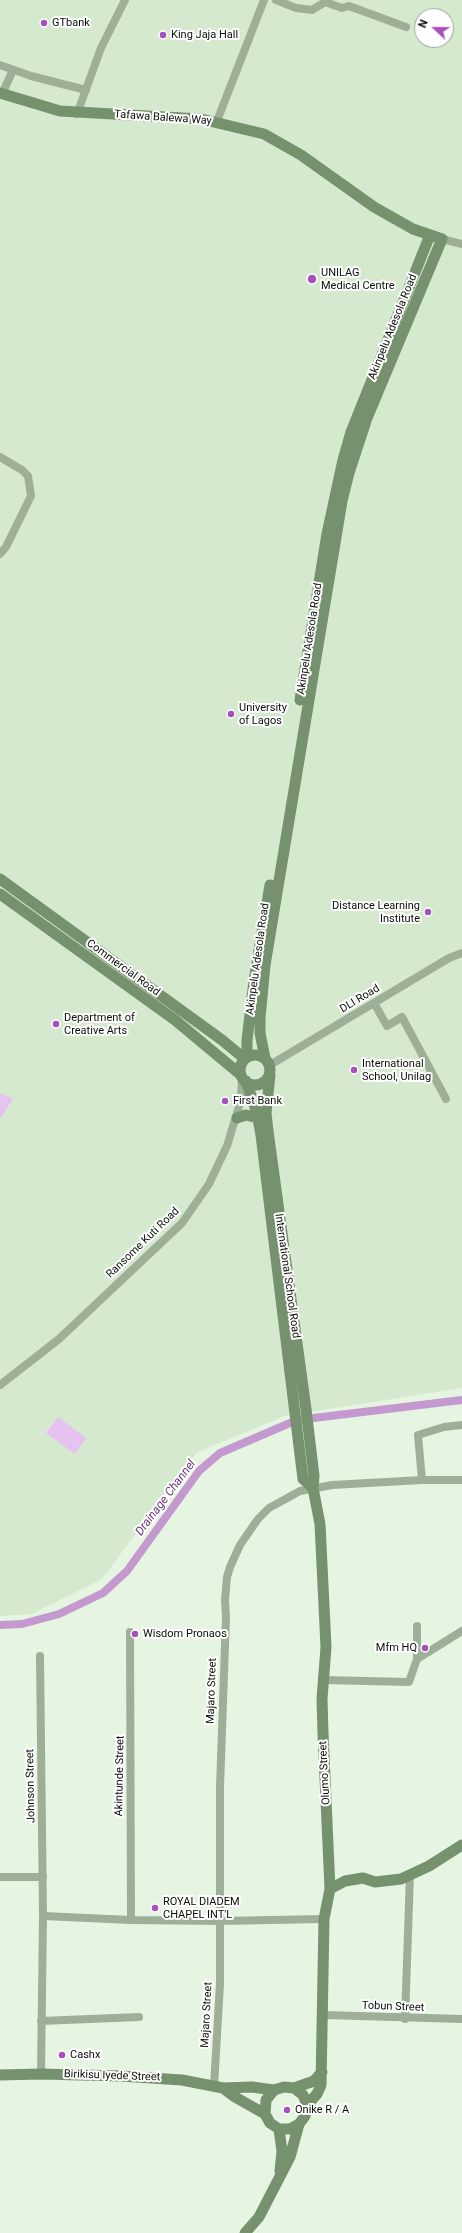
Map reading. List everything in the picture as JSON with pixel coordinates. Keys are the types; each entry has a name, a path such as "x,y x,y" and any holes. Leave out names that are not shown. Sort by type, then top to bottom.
{"street":[{"path":"77,114 102,48 125,0"},
{"path":"217,121 264,0"},
{"path":"276,0 296,8 312,10 325,2 342,8 353,7 406,27"},
{"path":"0,65 86,90"},
{"path":"1,94 13,70"},
{"name":"Tafawa Balewa Way","path":"1,94 40,106 77,114 138,114 217,121 264,134 301,155 374,207 414,229 442,240"},
{"name":"Akinpelu Adesola Road","path":"246,1058 259,946 288,780 332,502 351,432 430,235"},
{"path":"442,240 462,244"},
{"name":"Akinpelu Adesola Road","path":"268,1066 260,1033 265,965 342,501 348,473 367,418 442,240"},
{"path":"0,457 22,470 28,476 31,496 6,548 0,554"},
{"name":"Commercial Road","path":"0,879 246,1058"},
{"name":"Commercial Road","path":"0,894 175,1020 243,1078"},
{"name":"DLI Road","path":"268,1066 449,958 462,953"},
{"path":"374,1003 387,1026 402,1017 446,1099"},
{"path":"259,1055 268,1066 259,1084 243,1078 240,1069 246,1058 259,1055"},
{"name":"International School Road","path":"268,1066 266,1113 300,1411"},
{"name":"International School Road","path":"243,1078 258,1118 309,1477 313,1488"},
{"name":"Ransome Kuti Road","path":"0,1385 59,1339 182,1223 209,1184 227,1146 237,1118 241,1100 243,1078"},
{"path":"237,1118 246,1115 258,1118"},
{"path":"422,1480 418,1435 444,1427 462,1425"},
{"name":"Majaro Street","path":"219,2087 220,1787 227,1577 240,1545 258,1519 269,1508 290,1495 313,1488 332,1485 422,1480 462,1480"},
{"name":"Olumo Street","path":"307,2105 317,2094 321,2085 324,2015 324,1919 330,1889 323,1733 326,1647 320,1524 313,1488"},
{"path":"324,1680 409,1682 417,1659 416,1626"},
{"path":"417,1659 462,1631"},
{"name":"Akintunde Street","path":"130,1632 131,1920"},
{"name":"Johnson Street","path":"40,1656 43,1877 41,2074"},
{"path":"330,1889 345,1881 363,1878 375,1882 387,1882 410,1875 462,1845"},
{"path":"405,2019 410,1875"},
{"path":"0,1877 43,1877"},
{"path":"43,1916 131,1920 219,1921 324,1919"},
{"name":"Tobun Street","path":"324,2015 405,2019 462,2019"},
{"path":"41,2020 139,2018"},
{"path":"300,2124 290,2129 279,2129 270,2123 265,2114 266,2100 274,2090 284,2087 294,2088 314,2081 322,2072"},
{"name":"Birikisu Iyede Street","path":"0,2075 41,2074 182,2080 219,2087 252,2087 274,2090"},
{"name":"Birikisu Iyede Street","path":"219,2087 265,2114"},
{"path":"245,2233 259,2217 280,2177 297,2139 300,2124 306,2116 307,2105 303,2095 294,2088"},
{"path":"279,2129 282,2151 280,2177"}],"shaded area":[{"name":"University of Lagos","path":"0,0 462,0 462,1388 284,1416 196,1453 102,1579 32,1614 0,1616"},
{"path":"0,1093 13,1099 0,1119"},
{"path":"58,1417 86,1438 75,1454 46,1433"}],"waterway":[{"name":"Drainage Channel","path":"0,1625 22,1624 59,1614 103,1593 127,1571 199,1471 220,1453 297,1420 462,1400"}],"place":[{"name":"GTbank","path":"44,23"},
{"name":"King Jaja Hall","path":"163,35"},
{"name":"UNILAG Medical Centre","path":"312,279"},
{"name":"University of Lagos","path":"231,714"},
{"name":"Distance Learning Institute","path":"428,912"},
{"name":"Department of Creative Arts","path":"56,1024"},
{"name":"International School, Unilag","path":"354,1070"},
{"name":"First Bank","path":"225,1101"},
{"name":"Wisdom Pronaos","path":"135,1634"},
{"name":"Mfm HQ","path":"425,1648"},
{"name":"ROYAL DIADEM CHAPEL INT'L","path":"155,1908"},
{"name":"Cashx","path":"62,2055"},
{"name":"Onike R / A","path":"287,2110"}]}
